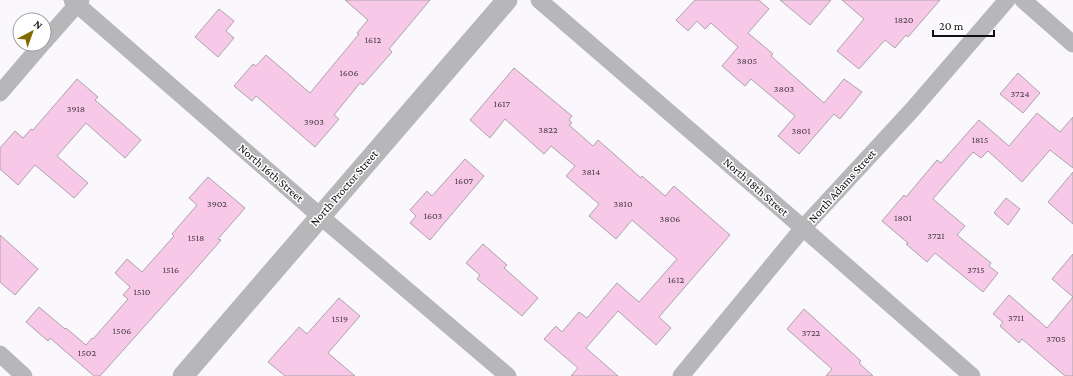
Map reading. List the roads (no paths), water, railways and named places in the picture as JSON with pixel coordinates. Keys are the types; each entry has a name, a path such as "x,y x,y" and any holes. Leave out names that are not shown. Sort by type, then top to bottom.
{"street":[{"name":"North Proctor Street","path":"183,376 507,0"},
{"name":"North 18th Street","path":"539,0 804,228 972,376"},
{"name":"North Adams Street","path":"681,376 804,228 912,110 1007,0"},
{"path":"1023,0 1073,44"},
{"name":"North 16th Street","path":"76,1 320,216 508,376"},
{"path":"52,32 76,1"},
{"path":"0,93 35,52"},
{"path":"0,354 24,376"}]}
